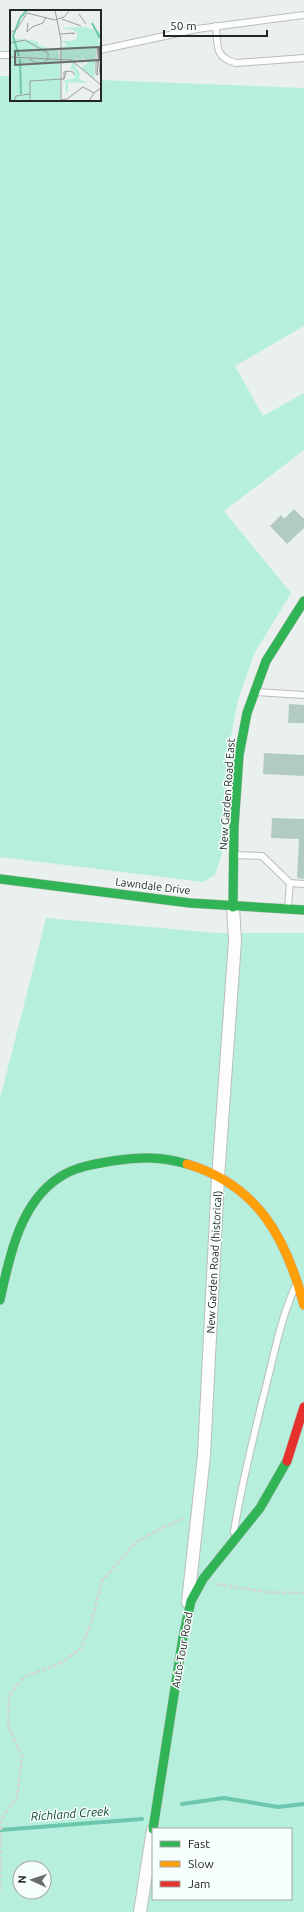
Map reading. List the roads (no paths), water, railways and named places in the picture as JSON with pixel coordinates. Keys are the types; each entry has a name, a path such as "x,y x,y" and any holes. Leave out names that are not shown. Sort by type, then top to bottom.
{"street":[{"name":"New Garden Road East","path":"233,907 239,755 247,714 266,661 304,601"},
{"name":"Lawndale Drive","path":"0,879 167,901 233,907 304,910"},
{"name":"New Garden Road (historical)","path":"186,1617 204,1455 218,1178 235,941 233,907"},
{"path":"0,1300 9,1260 20,1228 32,1204 48,1186 63,1175 87,1166 138,1157 162,1158 183,1163 218,1178 243,1195 265,1215 278,1237 298,1281 304,1305"},
{"name":"Auto-Tour Road","path":"153,1828 186,1617 191,1601 203,1579 233,1544 260,1508 290,1456 304,1407"},
{"name":"Auto-Tour Road","path":"140,1912 152,1836"}],"lane":[{"path":"101,50 216,26 304,15"},
{"path":"216,26 219,53 223,58 229,61 236,63 304,58"},
{"path":"1,55 10,55"},
{"path":"255,692 304,695"},
{"path":"234,855 262,856 290,883 304,884"},
{"path":"288,909 290,883"},
{"path":"233,1544 247,1456 277,1341 289,1302 298,1281"}],"waterway":[{"name":"Richland Creek","path":"182,1804 224,1798 278,1807 304,1804"},
{"name":"Richland Creek","path":"0,1830 142,1819"}]}
